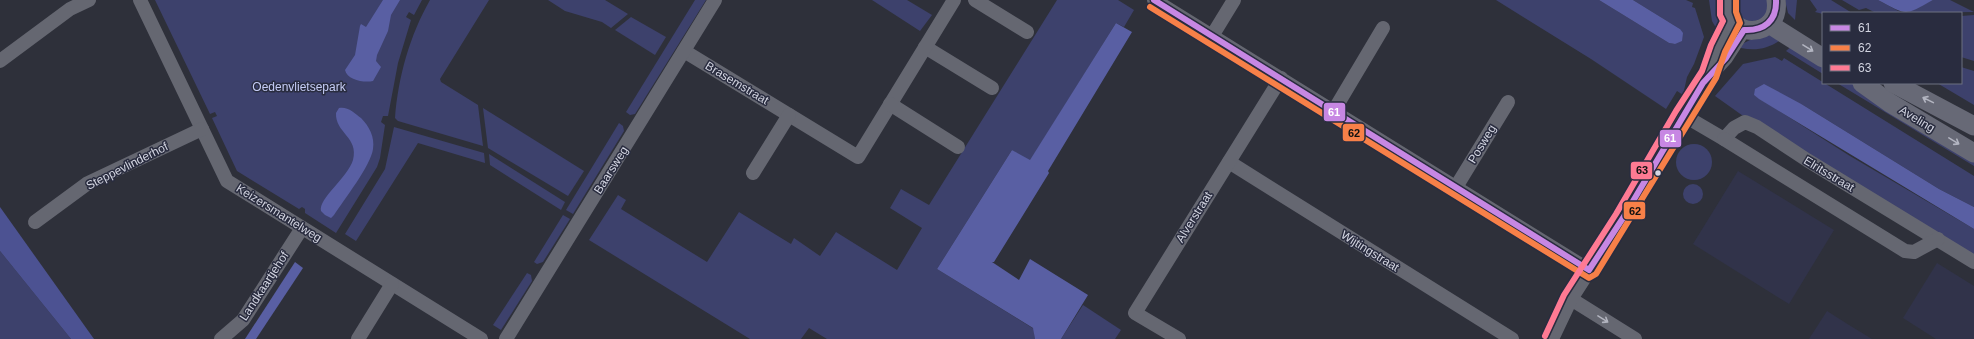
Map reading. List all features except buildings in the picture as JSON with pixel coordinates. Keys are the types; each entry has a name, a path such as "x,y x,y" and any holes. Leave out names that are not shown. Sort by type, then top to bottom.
{"main road":[{"path":"1728,0 1728,14 1738,25 1758,30 1774,13"},
{"path":"1774,13 1822,41"},
{"path":"1774,13 1822,57"},
{"name":"Aveling","path":"1863,84 1890,103 1974,153"},
{"name":"Aveling","path":"1895,84 1974,126"}],"street":[{"path":"0,61 70,9 89,0"},
{"name":"Keizersmantelweg","path":"140,0 227,181 481,339"},
{"name":"Baarsweg","path":"506,339 716,0"},
{"name":"Brasemstraat","path":"684,50 858,157 954,0"},
{"path":"975,0 1027,32"},
{"path":"1154,0 1589,270"},
{"path":"1212,36 1234,0"},
{"path":"1552,339 1571,299 1623,218 1683,115 1709,75 1726,58 1738,25"},
{"path":"1333,112 1383,28"},
{"path":"925,47 992,88"},
{"name":"Alverstraat","path":"1179,339 1135,312 1280,78"},
{"name":"Posweg","path":"1456,187 1508,102"},
{"path":"890,104 958,147"},
{"path":"753,172 789,115"},
{"name":"Elritsstraat","path":"1683,115 1905,251 1914,252 1938,239"},
{"name":"Elritsstraat","path":"1724,139 1734,128 1745,122 1757,127 1807,160 1974,262"},
{"name":"Steppevlinderhof","path":"35,222 88,184 202,129"},
{"name":"Wijtingstraat","path":"1229,162 1512,339"},
{"name":"Landkaartjehof","path":"221,339 244,320 302,228"},
{"path":"358,339 392,284"},
{"path":"1571,299 1635,339"}],"shaded area":[{"path":"383,0 400,0 391,15 388,31 377,55 376,61 381,67 373,81 365,82 356,80 349,76 345,70 355,55 361,24 366,27"},
{"path":"1599,0 1633,0 1680,29 1683,33 1682,41 1675,44 1669,43"},
{"path":"1878,0 1933,0 1916,9 1906,12 1895,9"},
{"path":"1116,23 1132,32 1048,171 1049,173 994,262 992,262 1019,280 1030,259 1088,295 1061,339 1035,339 1033,328 937,269 1012,150 1030,160"},
{"path":"1764,84 1803,105 1939,189 1974,207 1974,229 1759,99 1754,95 1755,89"},
{"path":"339,108 348,109 354,112 367,125 373,140 373,149 362,173 331,218 321,211 321,206 328,194 350,167 354,152 350,140 339,126 336,113"},
{"path":"1738,171 1834,230 1789,304 1693,244"},
{"path":"0,207 94,339 71,339 0,251"},
{"path":"295,262 303,268 256,339 245,339"},
{"path":"1937,263 1974,286 1974,339 1936,339 1903,318"},
{"path":"1827,311 1849,325 1872,339 1809,339"}],"green space":[{"name":"Oedenvlietsepark","path":"155,0 422,0 414,15 409,12 406,17 411,20 398,63 388,116 383,116 381,122 385,125 380,158 377,167 336,233 305,213 305,209 302,207 299,209 237,171 212,118 217,116 215,112 210,114"},
{"path":"430,0 489,0 440,79 441,82 478,105 483,146 398,121 395,118 399,87 406,57 417,27"},
{"path":"548,0 605,0 628,14 611,28 602,22 565,11"},
{"path":"695,0 706,0 635,114 630,115 626,112"},
{"path":"872,0 907,0 932,15 920,31"},
{"path":"1057,0 1118,0 1134,10 1124,27 1116,23 1030,161 1012,150 937,269 1034,329 1035,339 827,339 809,328 801,339 750,339 589,240 618,195 626,200 621,209 707,262 739,212 791,244 794,238 820,256 836,232 897,270 922,228 890,208 901,189 929,205"},
{"path":"1496,0 1599,0 1669,43 1675,44 1680,29 1633,0 1686,0 1693,3 1692,7 1695,8 1704,37 1694,64 1687,77 1683,95 1677,91 1666,109 1591,59"},
{"path":"1709,0 1719,0 1723,25 1720,35 1712,21"},
{"path":"1735,0 1771,0 1768,18 1745,23 1734,4"},
{"path":"1785,0 1797,0 1795,20 1788,13"},
{"path":"1810,0 1831,0 1850,12 1822,12 1822,14 1815,12 1817,10"},
{"path":"1842,0 1878,0 1900,12 1874,12 1866,8 1859,10"},
{"path":"1933,0 1950,0 1974,12 1962,12 1907,12"},
{"path":"1974,15 1974,61 1962,57 1962,16"},
{"path":"631,17 666,37 655,55 615,30"},
{"path":"1770,35 1779,41 1761,49 1741,48 1740,45 1754,38"},
{"path":"1794,44 1822,62 1822,73 1786,51"},
{"path":"1775,57 1782,61 1784,58 1822,82 1822,84 1826,84 1974,176 1974,207 1939,189 1803,105 1754,95 1850,156 1974,229 1974,255 1746,118 1715,96 1743,64"},
{"path":"1962,67 1974,71 1974,105 1939,84 1962,84"},
{"path":"1839,84 1854,84 1974,160 1974,166"},
{"path":"483,108 584,171 568,196 488,148"},
{"path":"619,123 623,126 624,131 573,214 566,210"},
{"path":"394,127 484,153 485,163 418,143 356,241 345,234 385,169"},
{"path":"1694,144 1707,149 1712,162 1707,175 1694,180 1681,175 1676,162 1681,149"},
{"path":"489,154 565,202 561,210 490,165"},
{"path":"1693,184 1700,187 1703,194 1700,201 1693,204 1686,201 1683,194 1686,187"},
{"path":"563,215 570,219 543,262 537,264 534,262"},
{"path":"0,251 71,339 0,339"},
{"path":"527,273 531,275 532,281 501,330 493,325"},
{"path":"1083,305 1121,330 1115,339 1061,339"}],"transit line":[{"name":"61","path":"1154,0 1589,270 1623,218 1703,83 1726,58 1744,30 1758,29 1772,19 1776,7 1776,0"},
{"name":"63","path":"1545,336 1564,295 1616,214 1676,111 1702,71 1711,45 1723,21 1720,15 1720,0"},
{"name":"62","path":"1150,7 1589,278 1596,274 1716,78 1725,52 1740,23 1736,12 1736,0"}]}
